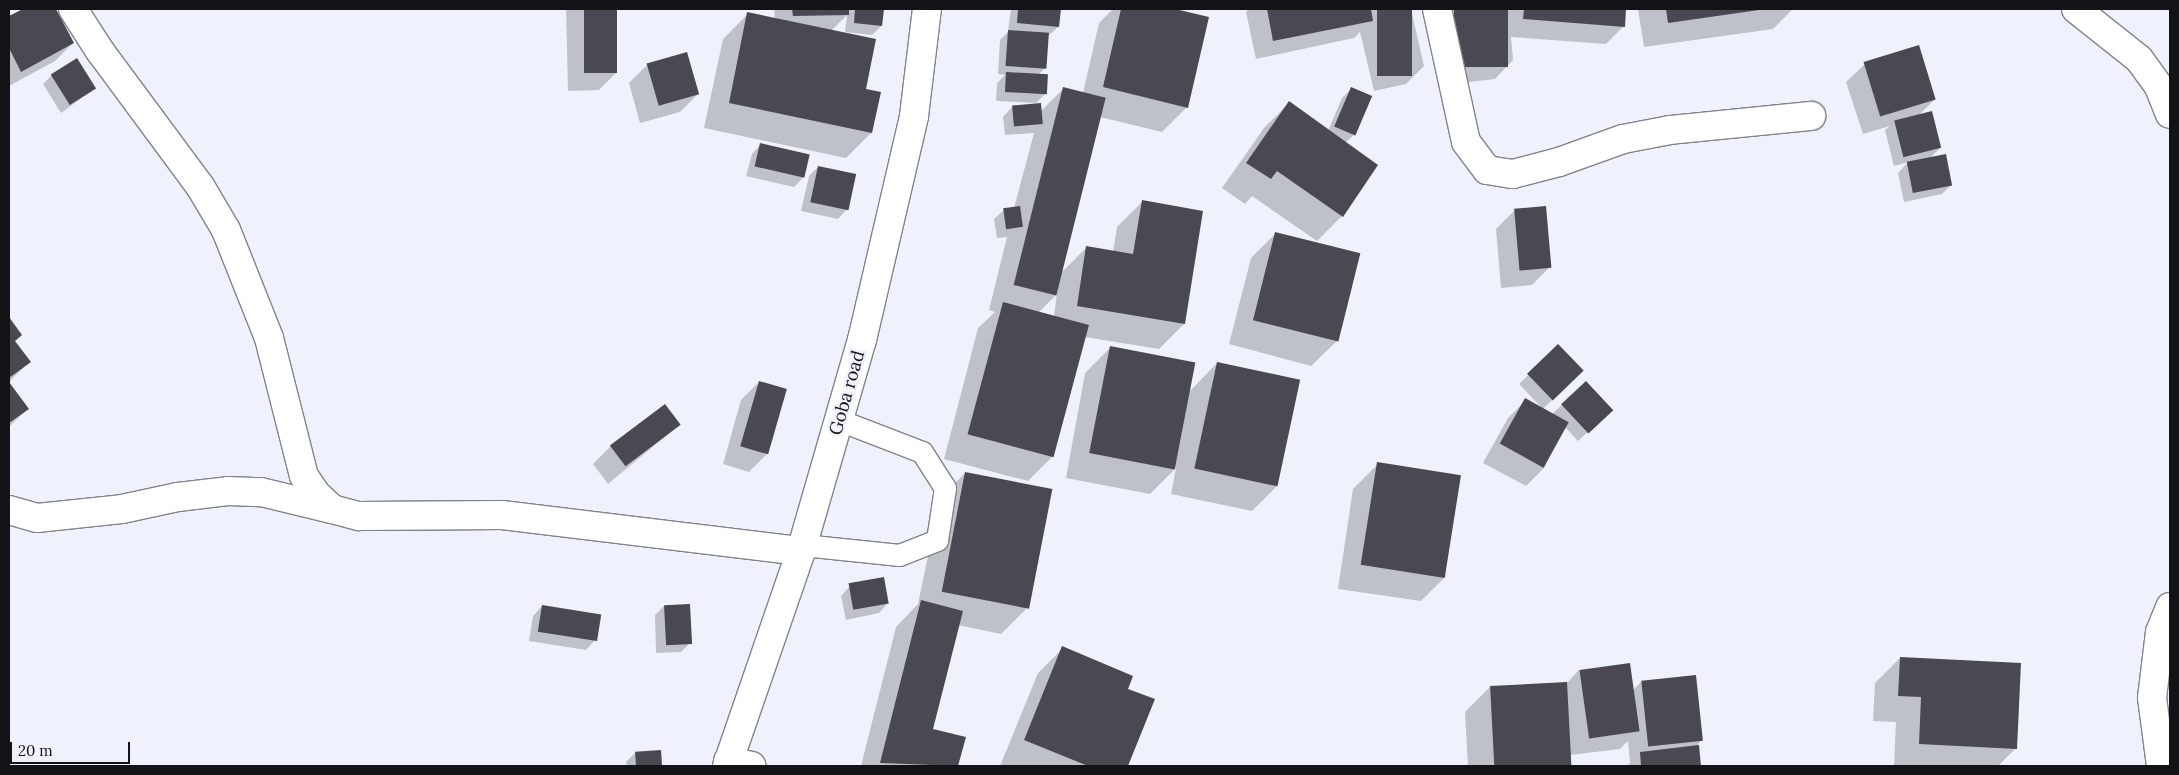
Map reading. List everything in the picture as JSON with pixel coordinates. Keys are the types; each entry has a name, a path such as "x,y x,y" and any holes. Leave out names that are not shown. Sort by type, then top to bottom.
{"street":[{"path":"73,9 100,51 200,186 226,230 268,338 304,476 316,494 332,509"},
{"name":"Goba road","path":"736,764 802,548 862,340 914,116 927,9"},
{"path":"1437,9 1466,142 1487,170 1513,174 1559,162 1623,139 1670,130 1811,116"},
{"path":"2076,9 2139,60 2164,87 2170,114"},
{"path":"9,510 37,518 122,509 178,497 228,491 261,492 359,516 502,515 802,548"},
{"path":"2161,766 2152,698 2160,632 2170,607"}],"lane":[{"path":"802,548 899,555 936,540 945,488 922,452 839,420"}],"building":[{"path":"23,9 56,9 74,43 21,72 9,48 9,16"},
{"path":"584,9 617,9 617,73 584,73"},
{"path":"792,9 849,9 849,15 793,16"},
{"path":"855,9 884,9 882,26 854,23"},
{"path":"1018,9 1061,9 1059,27 1017,23"},
{"path":"1121,9 1175,9 1209,17 1188,108 1103,87"},
{"path":"1267,9 1371,9 1373,21 1273,41"},
{"path":"1377,9 1412,9 1412,76 1377,76"},
{"path":"1454,9 1508,9 1508,67 1454,67"},
{"path":"1524,9 1626,9 1625,27 1523,19"},
{"path":"1666,9 1759,9 1759,10 1668,23"},
{"path":"747,12 876,39 866,89 881,92 872,133 729,103"},
{"path":"1008,30 1049,33 1046,69 1005,66"},
{"path":"1919,45 1936,100 1880,116 1864,62"},
{"path":"687,52 699,94 659,106 647,64"},
{"path":"77,58 96,89 70,105 51,74"},
{"path":"1006,72 1048,74 1047,94 1005,92"},
{"path":"1063,87 1106,98 1056,296 1014,285"},
{"path":"1351,87 1372,96 1355,136 1334,127"},
{"path":"1289,101 1378,165 1343,217 1277,171 1271,179 1246,163"},
{"path":"1041,103 1043,124 1014,126 1012,106"},
{"path":"1932,111 1941,148 1903,157 1894,120"},
{"path":"760,143 810,154 804,178 755,166"},
{"path":"1946,154 1952,185 1913,193 1907,162"},
{"path":"818,166 856,174 848,210 810,202"},
{"path":"1142,200 1203,211 1185,324 1077,306 1086,246 1133,254"},
{"path":"1020,206 1023,227 1006,229 1003,208"},
{"path":"1546,206 1551,268 1520,271 1514,209"},
{"path":"1275,232 1360,253 1338,342 1253,320"},
{"path":"1003,302 1089,325 1054,457 968,434"},
{"path":"9,317 22,335 15,341 31,362 9,378"},
{"path":"1558,344 1584,371 1553,400 1527,374"},
{"path":"1110,346 1195,363 1175,470 1089,453"},
{"path":"1217,362 1300,380 1277,486 1194,469"},
{"path":"759,381 787,389 768,454 740,446"},
{"path":"1586,381 1613,410 1588,433 1561,404"},
{"path":"9,382 29,409 9,423"},
{"path":"1525,398 1569,422 1544,468 1500,443"},
{"path":"665,404 681,425 626,466 610,446"},
{"path":"1377,462 1461,475 1445,578 1361,565"},
{"path":"965,472 1052,489 1029,609 942,592"},
{"path":"884,577 889,604 853,610 849,583"},
{"path":"921,600 963,611 933,729 966,737 958,766 880,763"},
{"path":"690,604 692,644 666,645 664,605"},
{"path":"542,605 601,614 597,641 538,632"},
{"path":"1062,646 1133,676 1128,689 1155,699 1128,766 1088,766 1024,740"},
{"path":"1900,657 2021,663 2017,749 1919,744 1921,697 1898,696"},
{"path":"1630,663 1640,731 1589,738 1579,670"},
{"path":"1696,675 1703,741 1648,746 1641,681"},
{"path":"1567,682 1571,766 1494,766 1490,686"},
{"path":"1699,745 1701,766 1641,766 1640,752"},
{"path":"661,750 662,766 636,766 635,752"}]}
